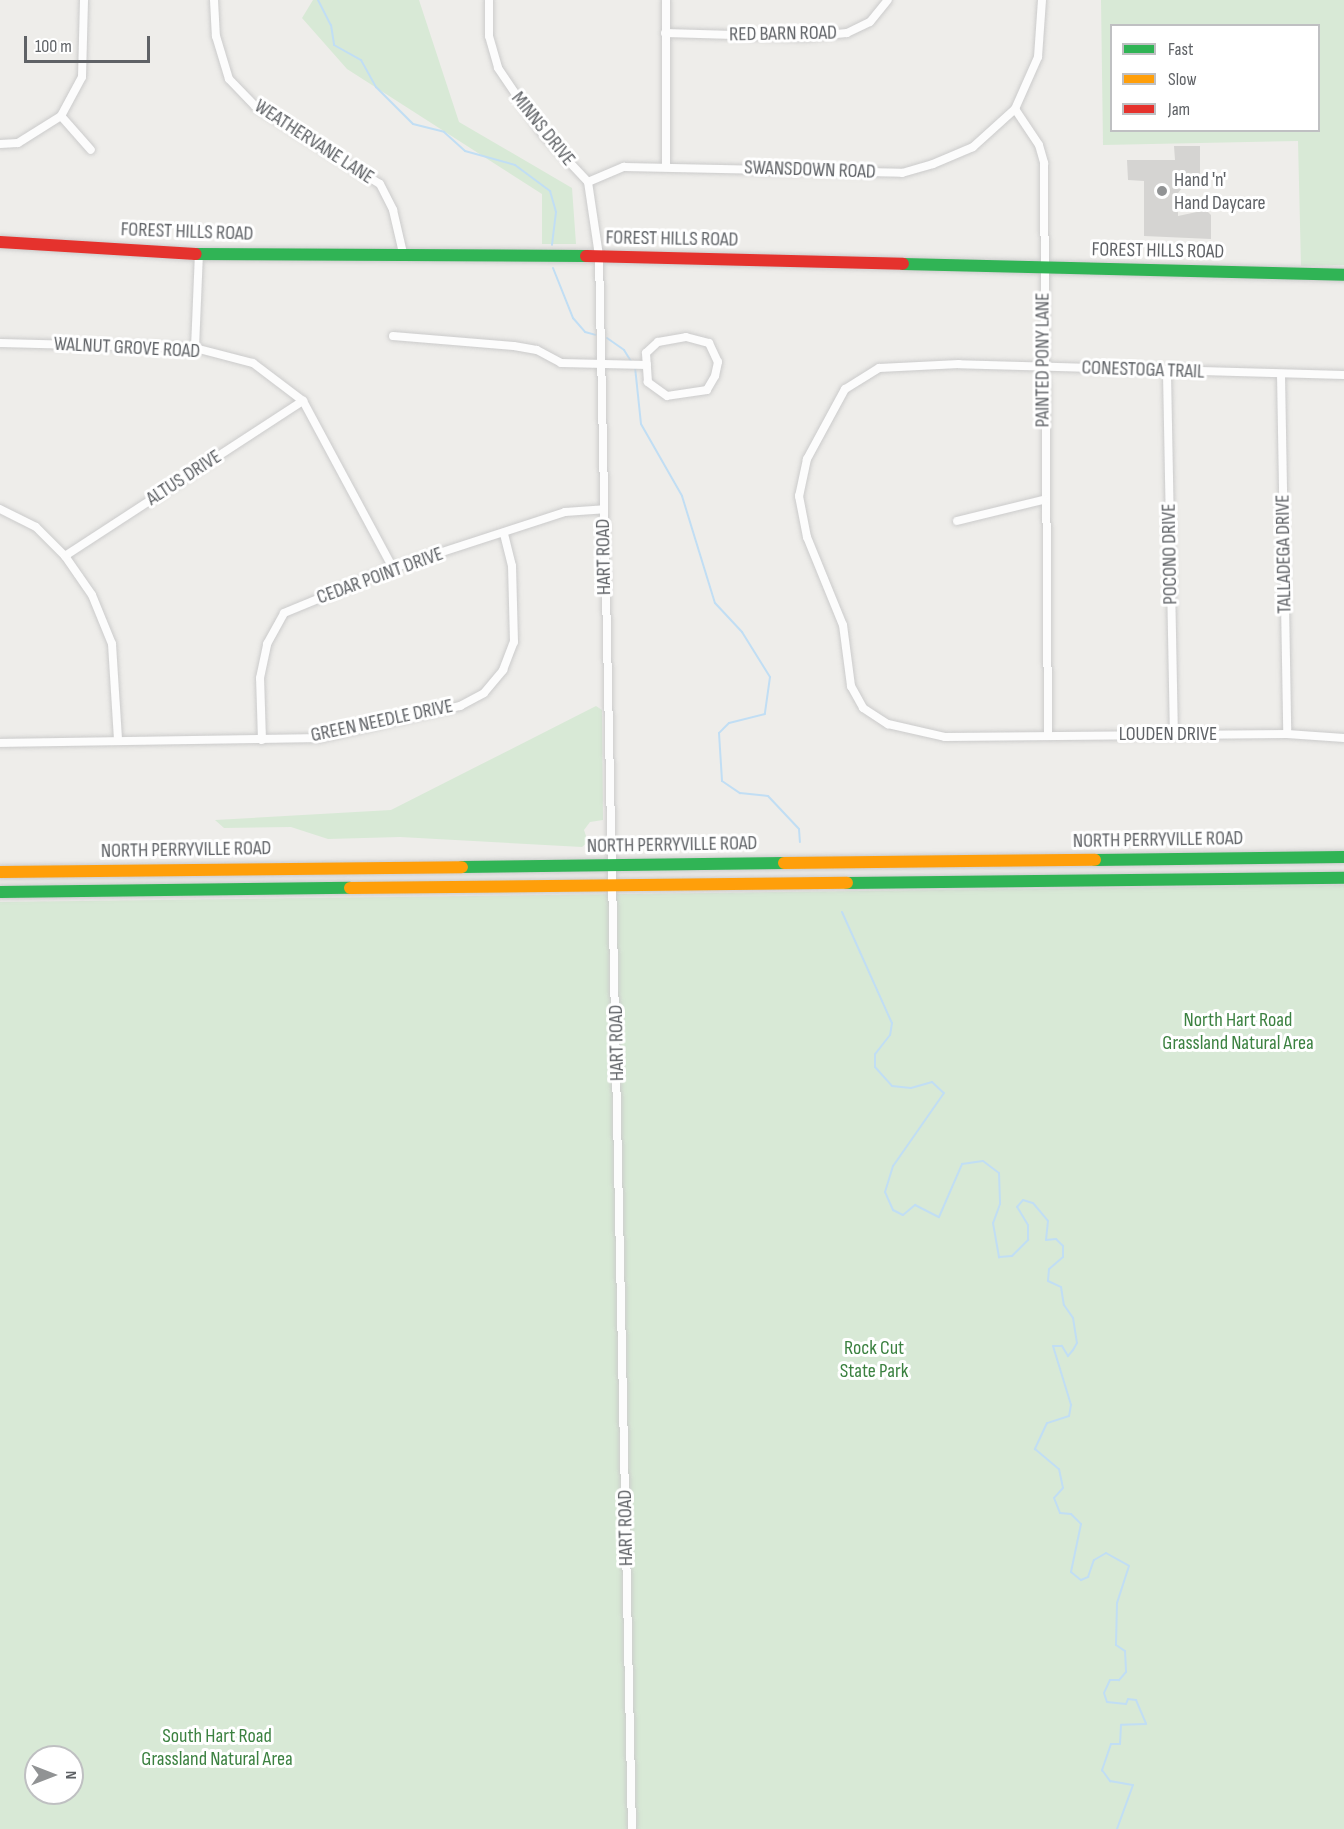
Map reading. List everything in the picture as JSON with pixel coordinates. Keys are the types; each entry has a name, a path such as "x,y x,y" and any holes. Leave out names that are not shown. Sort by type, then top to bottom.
{"main road":[{"name":"FOREST HILLS ROAD","path":"0,242 199,254 403,253 599,256 1344,275"},
{"name":"NORTH PERRYVILLE ROAD","path":"0,872 1344,857"},
{"name":"NORTH PERRYVILLE ROAD","path":"0,892 1344,878"}],"street":[{"path":"0,144 18,143 61,116 82,77 84,0"},
{"name":"WEATHERVANE LANE","path":"214,0 216,36 230,78 255,106 380,184 393,210 403,253"},
{"name":"MINNS DRIVE","path":"489,0 489,36 498,68 542,133 588,182 599,256"},
{"path":"666,0 666,166"},
{"name":"RED BARN ROAD","path":"665,33 804,37 847,33 870,22 888,0"},
{"path":"1015,109 1038,57 1042,0"},
{"name":"SWANSDOWN ROAD","path":"588,182 624,167 902,172 973,147 1015,109"},
{"name":"PAINTED PONY LANE","path":"1015,109 1039,145 1044,163 1043,500 1047,734"},
{"path":"61,116 91,150"},
{"path":"195,348 199,254"},
{"name":"HART ROAD","path":"599,256 604,365 604,508 614,884 632,1829"},
{"path":"393,336 514,346 537,350 561,363 647,365"},
{"path":"686,337 709,343 718,362 707,390 689,396 667,396 648,381 647,365 646,353 658,342 686,337"},
{"name":"WALNUT GROVE ROAD","path":"0,343 195,348 252,363 303,400 393,568"},
{"name":"CONESTOGA TRAIL","path":"991,737 911,733 863,708 850,686 840,614 802,515 800,480 845,389 879,368 906,365 1043,366 1167,373 1344,375"},
{"name":"POCONO DRIVE","path":"1167,373 1174,735"},
{"name":"TALLADEGA DRIVE","path":"1281,374 1287,734"},
{"name":"ALTUS DRIVE","path":"65,556 303,400"},
{"path":"957,521 1043,500"},
{"name":"CEDAR POINT DRIVE","path":"262,740 260,678 267,644 284,613 393,568 565,512 604,508"},
{"path":"0,509 36,527 65,556 92,595 112,644 118,740"},
{"name":"GREEN NEEDLE DRIVE","path":"0,743 319,738 460,706 484,693 503,670 514,642 512,566 504,533"},
{"name":"LOUDEN DRIVE","path":"991,737 1047,734 1287,734 1344,738"}],"green space":[{"path":"313,0 419,0 459,122 572,188 576,244 542,244 542,194 347,69 302,18"},
{"path":"1101,0 1344,0 1344,265 1301,266 1298,141 1103,145"},
{"path":"596,706 602,710 603,820 590,822 584,830 588,842 582,847 400,837 328,839 291,827 224,828 215,820 391,810"},
{"name":"Rock Cut State Park","path":"1344,885 1344,1829 0,1829 0,902"}],"building":[{"name":"Hand 'n' Hand Daycare","path":"1174,146 1200,146 1200,188 1182,188 1178,193 1178,216 1206,210 1211,215 1211,239 1144,236 1144,181 1128,180 1127,160 1175,160"}],"waterway":[{"path":"318,0 331,25 334,45 361,60 376,87 413,124 444,132 465,151 515,165 550,191 556,212 552,245"},
{"path":"553,268 573,318 585,332 596,335"},
{"path":"607,338 624,350 632,363"},
{"path":"635,367 641,424 682,496 715,603 742,632 770,677 765,714 729,723 719,733 722,781 740,793 768,796 799,829 800,842"},
{"path":"842,912 892,1023 890,1035 875,1054 875,1067 892,1086 911,1088 932,1082 944,1093 893,1166 885,1192 893,1210 903,1215 915,1205 939,1217 962,1164 983,1161 999,1173 1000,1204 993,1223 999,1257 1012,1256 1028,1240 1028,1225 1017,1207 1023,1200 1033,1203 1048,1221 1046,1240 1056,1239 1063,1246 1063,1257 1049,1269 1048,1281 1061,1287 1064,1305 1073,1318 1077,1343 1073,1350 1068,1356 1062,1346 1053,1346 1071,1405 1069,1416 1047,1423 1035,1449 1059,1469 1063,1488 1054,1498 1060,1513 1071,1514 1081,1524 1071,1572 1081,1580 1088,1577 1094,1560 1106,1553 1129,1566 1117,1603 1116,1645 1125,1651 1126,1672 1119,1680 1110,1680 1104,1693 1107,1702 1126,1704 1128,1699 1136,1700 1146,1724 1121,1725 1120,1744 1111,1744 1102,1770 1110,1781 1133,1785 1117,1829"}],"traffic: fast":[{"path":"196,254 586,256"},
{"path":"903,264 1344,275"},
{"path":"1095,860 1344,857"},
{"path":"462,867 784,863"},
{"path":"847,883 1344,878"},
{"path":"0,892 350,888"}],"traffic: slow":[{"path":"784,863 1095,860"},
{"path":"0,872 462,867"},
{"path":"350,888 847,883"}],"traffic: jam":[{"path":"0,242 196,254"},
{"path":"586,256 903,264"}],"place":[{"name":"Hand 'n' Hand Daycare","path":"1162,191"}],"park label":[{"name":"North Hart Road Grassland Natural Area","path":"1238,1032"},
{"name":"South Hart Road Grassland Natural Area","path":"217,1748"}]}
